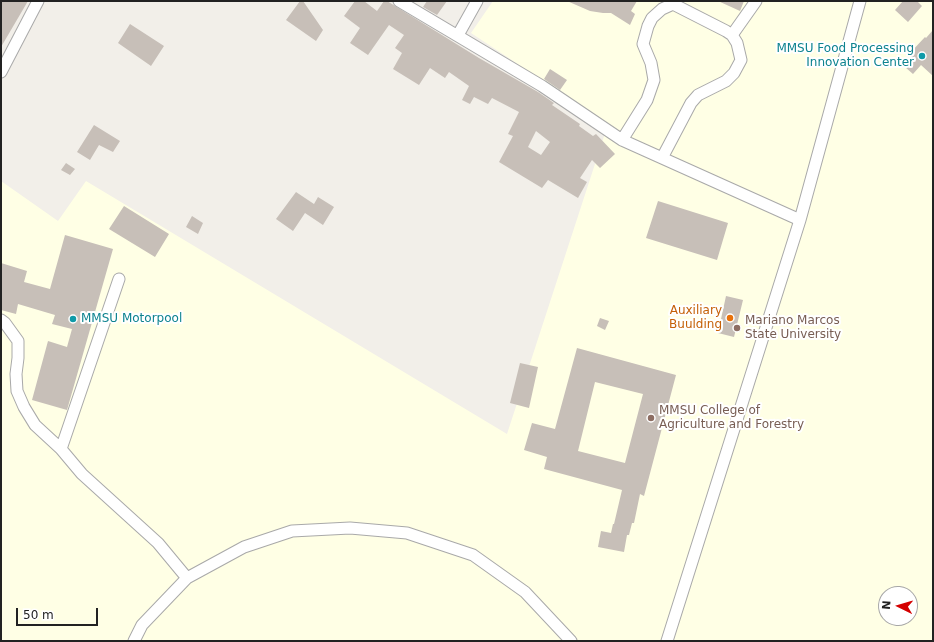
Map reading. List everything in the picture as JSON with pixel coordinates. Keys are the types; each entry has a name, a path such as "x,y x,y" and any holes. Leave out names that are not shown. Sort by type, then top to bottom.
{"street":[{"path":"1,72 38,1"},
{"path":"399,1 542,86 622,140 800,220"},
{"path":"458,36 476,1"},
{"path":"732,35 756,1"},
{"path":"668,641 800,220 860,1"},
{"path":"622,140 646,100 654,80 651,63 643,44 648,26 652,18 662,9 674,2 732,35 738,47 740,60 734,73 726,81 698,95 691,104 662,158"},
{"path":"61,449 119,279"},
{"path":"1,320 18,340 16,374 17,391 24,407 35,425 61,449 82,474 158,543 187,578"},
{"path":"134,641 142,625 187,578 244,547 292,531 350,528 407,533 473,555 525,592 571,641"}],"shaded area":[{"name":"Mariano Marcos State University","path":"493,1 933,1 933,641 1,641 1,181 58,221 86,181 507,434 608,124 471,33"}],"building":[{"path":"1,1 28,1 1,47"},
{"path":"300,1 303,1 323,30 316,41 286,20"},
{"path":"355,1 364,1 377,11 384,1 387,1 479,58 538,92 554,103 552,105 580,124 579,126 593,136 596,134 615,154 600,168 592,160 580,178 587,182 578,198 548,180 542,188 499,162 513,136 508,134 519,112 492,98 488,104 474,97 470,104 462,100 469,86 449,72 445,78 430,68 419,85 393,69 402,53 395,48 404,35 389,25 368,55 350,43 360,28 344,16","holes":["536,131 550,142 541,155 528,147"]},
{"path":"427,1 447,1 437,15 423,7"},
{"path":"567,1 637,1 631,11 635,14 630,25 611,13 590,11"},
{"path":"718,1 744,1 740,11"},
{"path":"903,1 917,1 922,6 908,22 895,10"},
{"path":"130,24 164,46 151,66 118,43"},
{"name":"MMSU Food Processing Innovation Center","path":"933,30 933,76 921,65 913,74 905,67 912,59 910,57 913,54 911,52"},
{"path":"550,69 567,80 560,90 544,79"},
{"path":"94,125 120,141 113,152 99,145 90,160 77,152"},
{"path":"66,163 75,169 70,175 61,170"},
{"path":"296,192 314,204 318,197 334,207 323,225 305,213 293,231 276,219"},
{"path":"658,201 728,223 717,260 646,238"},
{"path":"124,206 169,234 155,257 109,229"},
{"path":"192,216 203,223 198,234 186,227"},
{"name":"MMSU Motorpool","path":"65,235 113,249 67,410 32,400 48,341 67,347 72,329 52,324 55,315 18,304 16,314 1,310 1,263 27,271 24,282 50,289"},
{"name":"Auxiliary Buulding","path":"726,296 743,300 734,337 718,333"},
{"path":"600,318 609,321 605,330 597,326"},
{"name":"MMSU College of Agriculture and Forestry","path":"577,348 676,375 644,496 640,494 634,523 632,523 629,535 627,535 624,552 598,547 601,531 611,533 622,490 544,469 547,457 524,450 532,423 555,429","holes":["595,382 643,394 625,463 578,451"]},
{"path":"520,363 538,367 529,408 510,403"}],"place":[{"name":"MMSU Food Processing Innovation Center","path":"922,56"},
{"name":"Auxiliary Buulding","path":"730,318"},
{"name":"MMSU Motorpool","path":"73,319"},
{"name":"Mariano Marcos State University","path":"737,328"},
{"name":"MMSU College of Agriculture and Forestry","path":"651,418"}]}
